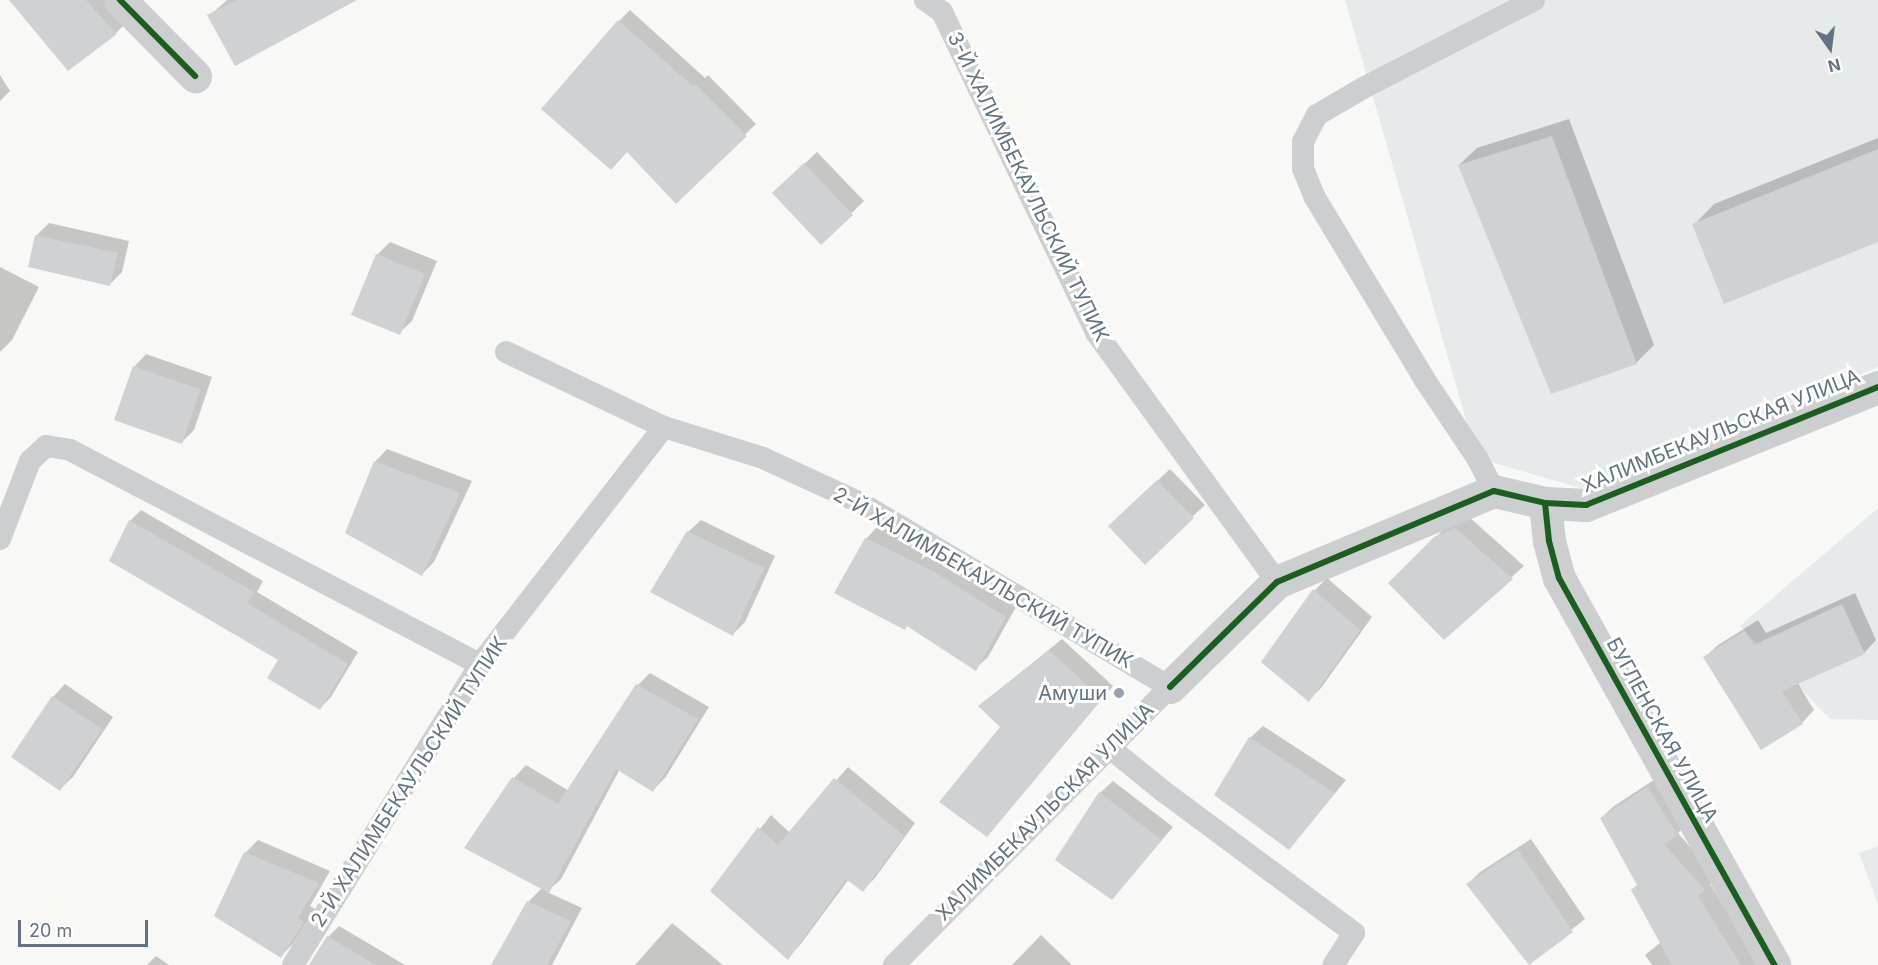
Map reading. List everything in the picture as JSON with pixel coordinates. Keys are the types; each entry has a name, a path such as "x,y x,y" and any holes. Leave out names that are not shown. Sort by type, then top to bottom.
{"street":[{"path":"120,0 195,76"},
{"name":"ХАЛИМБЕКАУЛЬСКАЯ УЛИЦА","path":"1170,687 1277,582 1494,491 1545,503 1586,505 1878,387"},
{"name":"БУГЛЕНСКАЯ УЛИЦА","path":"1545,503 1549,542 1559,578 1774,965"}],"lane":[{"name":"3-Й ХАЛИМБЕКАУЛЬСКИЙ ТУПИК","path":"925,0 942,12 1097,334 1277,582"},
{"path":"1494,491 1477,458 1425,380 1315,198 1303,169 1303,142 1317,115 1365,87 1534,0"},
{"path":"506,352 664,427"},
{"name":"2-Й ХАЛИМБЕКАУЛЬСКИЙ ТУПИК","path":"293,965 480,664 664,427 763,458 861,503 1170,687"},
{"path":"0,539 30,461 46,446 70,450 480,664"},
{"name":"ХАЛИМБЕКАУЛЬСКАЯ УЛИЦА","path":"894,965 1170,687"},
{"path":"1110,748 1162,791 1354,933 1333,965"}],"shaded area":[{"path":"1345,0 1878,0 1878,367 1587,490 1477,458"},
{"path":"1878,508 1878,720 1830,719 1740,626"},
{"path":"1878,846 1878,904 1859,853"}],"building":[{"path":"9,0 86,0 117,34 68,71"},
{"path":"236,0 357,0 235,66 207,15"},
{"path":"618,20 694,87 696,85 747,136 676,204 627,152 611,170 541,109"},
{"path":"1552,136 1637,364 1551,394 1458,165"},
{"path":"1878,149 1878,242 1724,304 1692,224"},
{"path":"804,163 853,215 821,245 772,193"},
{"path":"35,235 118,253 110,286 28,267"},
{"path":"376,254 425,274 400,335 351,315"},
{"path":"133,366 200,389 182,444 114,420"},
{"path":"374,461 460,493 422,576 345,533"},
{"path":"1157,480 1194,518 1145,565 1108,526"},
{"path":"129,520 254,592 247,603 348,664 320,710 267,678 278,660 109,561"},
{"path":"1455,528 1513,579 1444,640 1388,583 1434,537"},
{"path":"687,531 764,568 733,636 650,592"},
{"path":"865,538 933,571 1006,617 976,671 907,626 905,630 834,593"},
{"path":"1313,589 1360,630 1309,702 1261,662"},
{"path":"1842,604 1865,654 1782,691 1803,724 1761,750 1703,657 1745,631 1754,645"},
{"path":"1049,650 1102,699 987,837 939,802 1000,727 978,706"},
{"path":"636,684 698,719 653,792 616,769 549,893 464,848 512,777 558,804"},
{"path":"52,696 102,729 60,791 11,757"},
{"path":"1249,737 1335,793 1289,850 1214,795"},
{"path":"834,778 904,836 863,892 846,879 788,960 710,891 758,827 778,845"},
{"path":"1647,787 1678,835 1664,844 1705,890 1698,896 1741,965 1672,965 1631,890 1637,885 1600,818"},
{"path":"1099,792 1162,840 1112,900 1055,860"},
{"path":"1518,850 1573,932 1529,965 1466,884"},
{"path":"244,852 319,883 298,918 304,922 281,958 214,916"},
{"path":"527,901 571,921 547,965 491,965"},
{"path":"327,936 376,965 309,965"}],"cycle path":[{"path":"120,0 195,76"},
{"path":"1170,687 1277,582 1494,491 1545,503 1586,505 1878,387"},
{"path":"1545,503 1549,541 1559,578 1774,965"}],"place":[{"name":"Амуши","path":"1119,693"}]}
